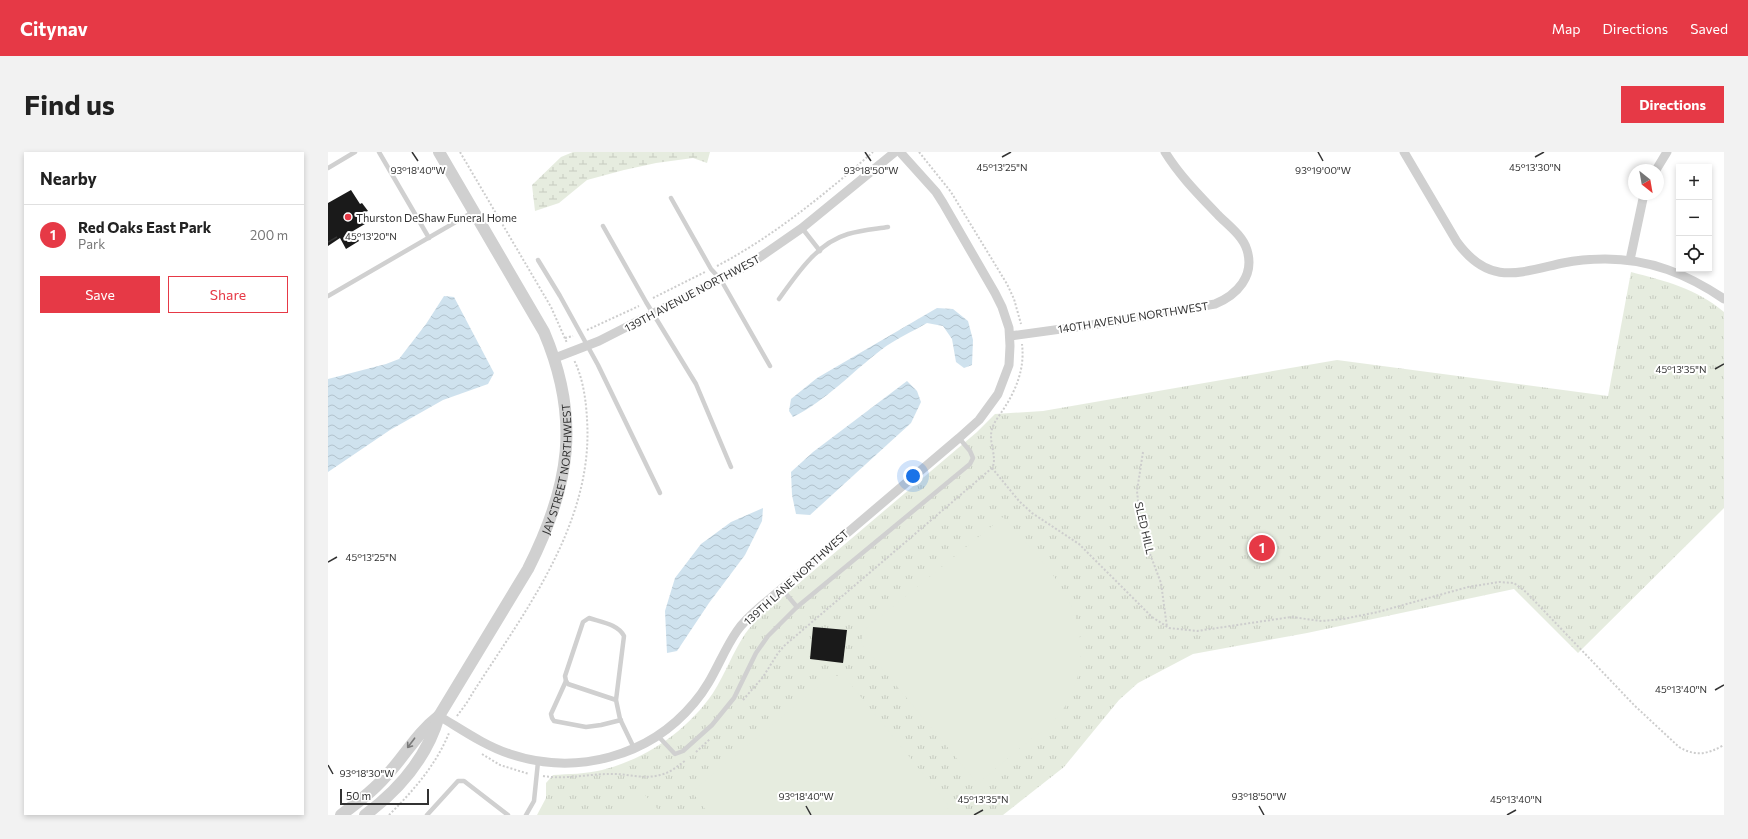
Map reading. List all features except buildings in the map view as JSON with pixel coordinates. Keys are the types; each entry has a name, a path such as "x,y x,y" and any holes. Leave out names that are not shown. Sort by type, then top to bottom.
{"street":[{"name":"JAY STREET NORTHWEST","path":"365,815 385,799 405,778 422,754 430,740 439,716 528,569 540,547 558,499 564,471 567,445 567,416 562,384 555,358 544,332 439,152"},
{"name":"139TH AVENUE NORTHWEST","path":"555,358 588,346 721,280 769,252 802,228 895,152"},
{"name":"139TH LANE NORTHWEST","path":"439,716 508,754 538,762 558,764 589,762 604,759 634,748 658,736 694,704 713,677 737,630 760,606 959,438 979,420 990,407 998,394 1009,365 1010,336 1006,317 995,294 936,192 900,152"},
{"name":"140TH AVENUE NORTHWEST","path":"1010,336 1105,323 1215,304 1227,299 1241,287 1248,271 1247,250 1242,239 1196,192 1165,152"},
{"path":"1404,152 1457,242 1466,255 1481,266 1506,274 1522,273 1584,259 1630,260 1664,268 1687,277 1724,299"},
{"path":"1660,164 1667,152"},
{"path":"1630,260 1643,200"},
{"name":"JAY STREET NORTHWEST","path":"341,815 369,794 424,727 439,716"}],"lane":[{"path":"328,168 355,152"},
{"path":"380,152 429,238"},
{"path":"671,198 711,269 721,280 770,366"},
{"path":"328,296 473,212"},
{"path":"603,226 646,302 696,384 731,467"},
{"path":"779,299 804,265 837,239 848,234 888,227"},
{"path":"802,228 820,251"},
{"path":"538,260 588,346 660,493"},
{"path":"658,736 675,754 683,751 712,725 734,698 756,653 768,636 797,607 970,464 973,458 970,451 959,438"},
{"path":"781,588 797,607"},
{"path":"621,720 586,727 554,721 552,718 551,714 566,681 565,676 583,622 589,618 621,630 624,636 616,700 621,720 634,748"},
{"path":"566,681 568,684 616,700"},
{"path":"526,815 534,801 538,762"},
{"path":"427,815 453,784 458,781 464,781 508,815"}],"path":[{"path":"460,152 551,307 565,338 580,333 646,302 711,269 761,240 820,196 873,152"},
{"path":"919,152 951,192 1007,284 1014,299 1021,325"},
{"name":"SLED HILL","path":"1144,452 1137,492 1139,510 1146,546 1161,583 1167,627"},
{"path":"992,468 1032,514 1079,544 1152,617 1167,627 1178,630 1197,631 1279,617 1322,621 1343,620 1468,587 1499,582 1514,583 1526,592 1635,706 1680,747 1688,752 1703,754 1710,753 1724,745"},
{"path":"743,700 766,673 778,653 813,622"},
{"path":"691,756 713,737"},
{"path":"547,777 617,774 638,776 659,775 667,773 686,759"}],"green space":[{"path":"573,152 710,152 707,163 693,158 656,163 587,180 559,203 535,211 532,185 561,157"},
{"path":"1631,272 1680,286 1702,297 1724,312 1724,508 1578,653 1514,589 1307,633 1193,654 1138,683 1119,700 1064,767 1003,815 537,815 546,798 546,783 553,775 578,774 602,770 634,759 664,742 691,720 713,693 741,641 759,617 977,432 995,414 1043,411 1337,360 1608,396"},
{"path":"1003,517 1048,568 1071,605 1078,625 1081,647 1079,671 1075,685 1058,717 978,784 861,643 864,630"},
{"path":"831,676 844,676 950,807 941,815 710,815 692,792"},
{"path":"633,793 645,795 663,815 607,815"}],"water":[{"path":"444,296 454,297 494,373 488,384 443,400 390,430 328,472 328,379 386,364 399,359 426,324"},
{"path":"937,308 953,309 968,321 973,340 972,365 964,368 956,362 952,339 943,326 927,323 886,346 828,394 793,417 789,411 791,399 817,378"},
{"path":"907,381 917,391 921,402 911,423 810,515 796,514 792,495 791,472 813,452"},
{"path":"763,508 762,521 745,555 709,603 677,651 667,653 665,611 675,578 701,544 731,522"}],"place":[{"name":"Thurston DeShaw Funeral Home","path":"348,217"},
{"name":"Red Oaks East Park","path":"1262,548"}]}
